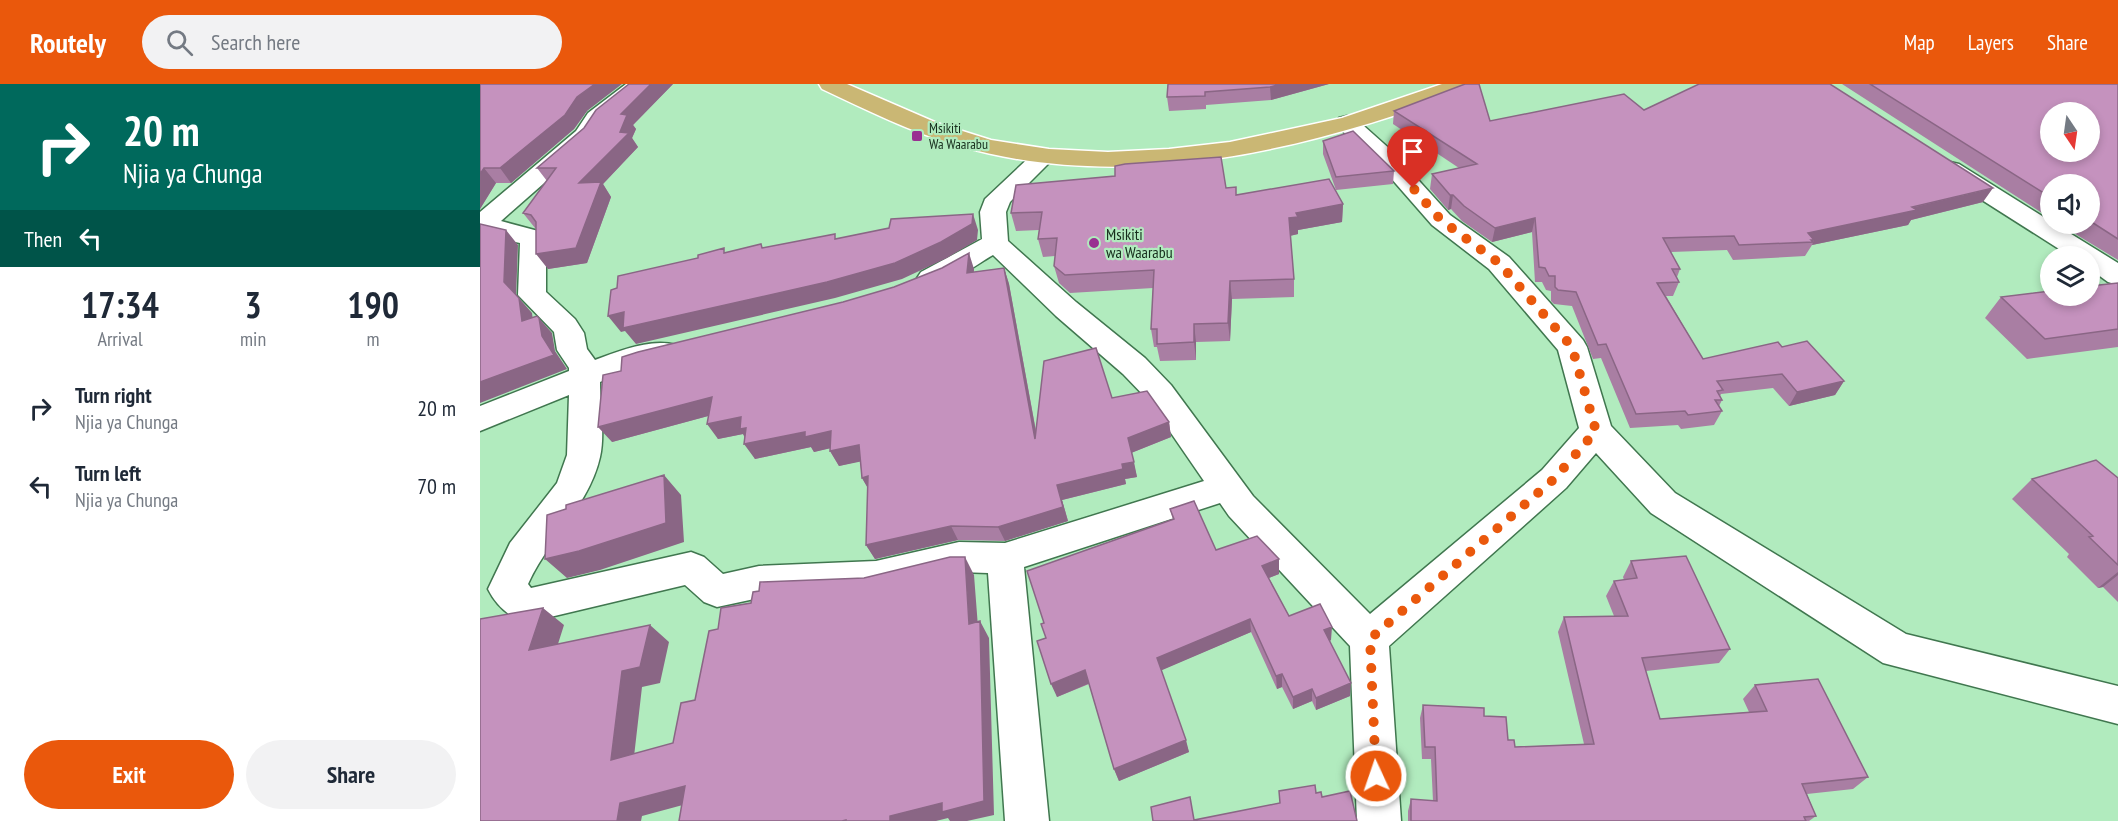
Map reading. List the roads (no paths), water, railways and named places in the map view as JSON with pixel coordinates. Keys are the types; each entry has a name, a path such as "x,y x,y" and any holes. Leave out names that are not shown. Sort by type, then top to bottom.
{"main road":[{"path":"830,84 932,131 990,147 1044,156 1125,160 1196,153 1274,141 1347,123 1462,84"},
{"path":"880,84 957,119 1003,132 1044,137 1116,139 1208,132 1258,123 1323,108 1401,84"}],"street":[{"path":"640,84 596,118 584,136 489,218 488,225 501,231 533,238 536,256 531,276 532,295 564,324 574,339 572,350 584,367 584,455 572,489 523,554 507,589 525,606 691,568 717,591 759,582 876,577 959,557 1005,558 1227,487"},
{"path":"1347,123 1384,156 1441,220 1499,263 1572,347 1596,431 1662,503 1897,650 2118,705"},
{"path":"1927,153 2080,246"},
{"path":"1044,156 998,200 993,212 995,243 1066,309 1134,366 1160,393 1240,506 1370,639 1379,821"},
{"path":"902,290 958,266 995,243"},
{"path":"2100,259 2118,276"},
{"path":"480,419 626,360 686,347"},
{"path":"1370,639 1554,479 1596,431"},
{"path":"1005,558 1027,821"}],"place":[{"name":"Msikiti Wa Waarabu","path":"917,136"},
{"name":"Msikiti wa Waarabu","path":"1094,243"}]}
